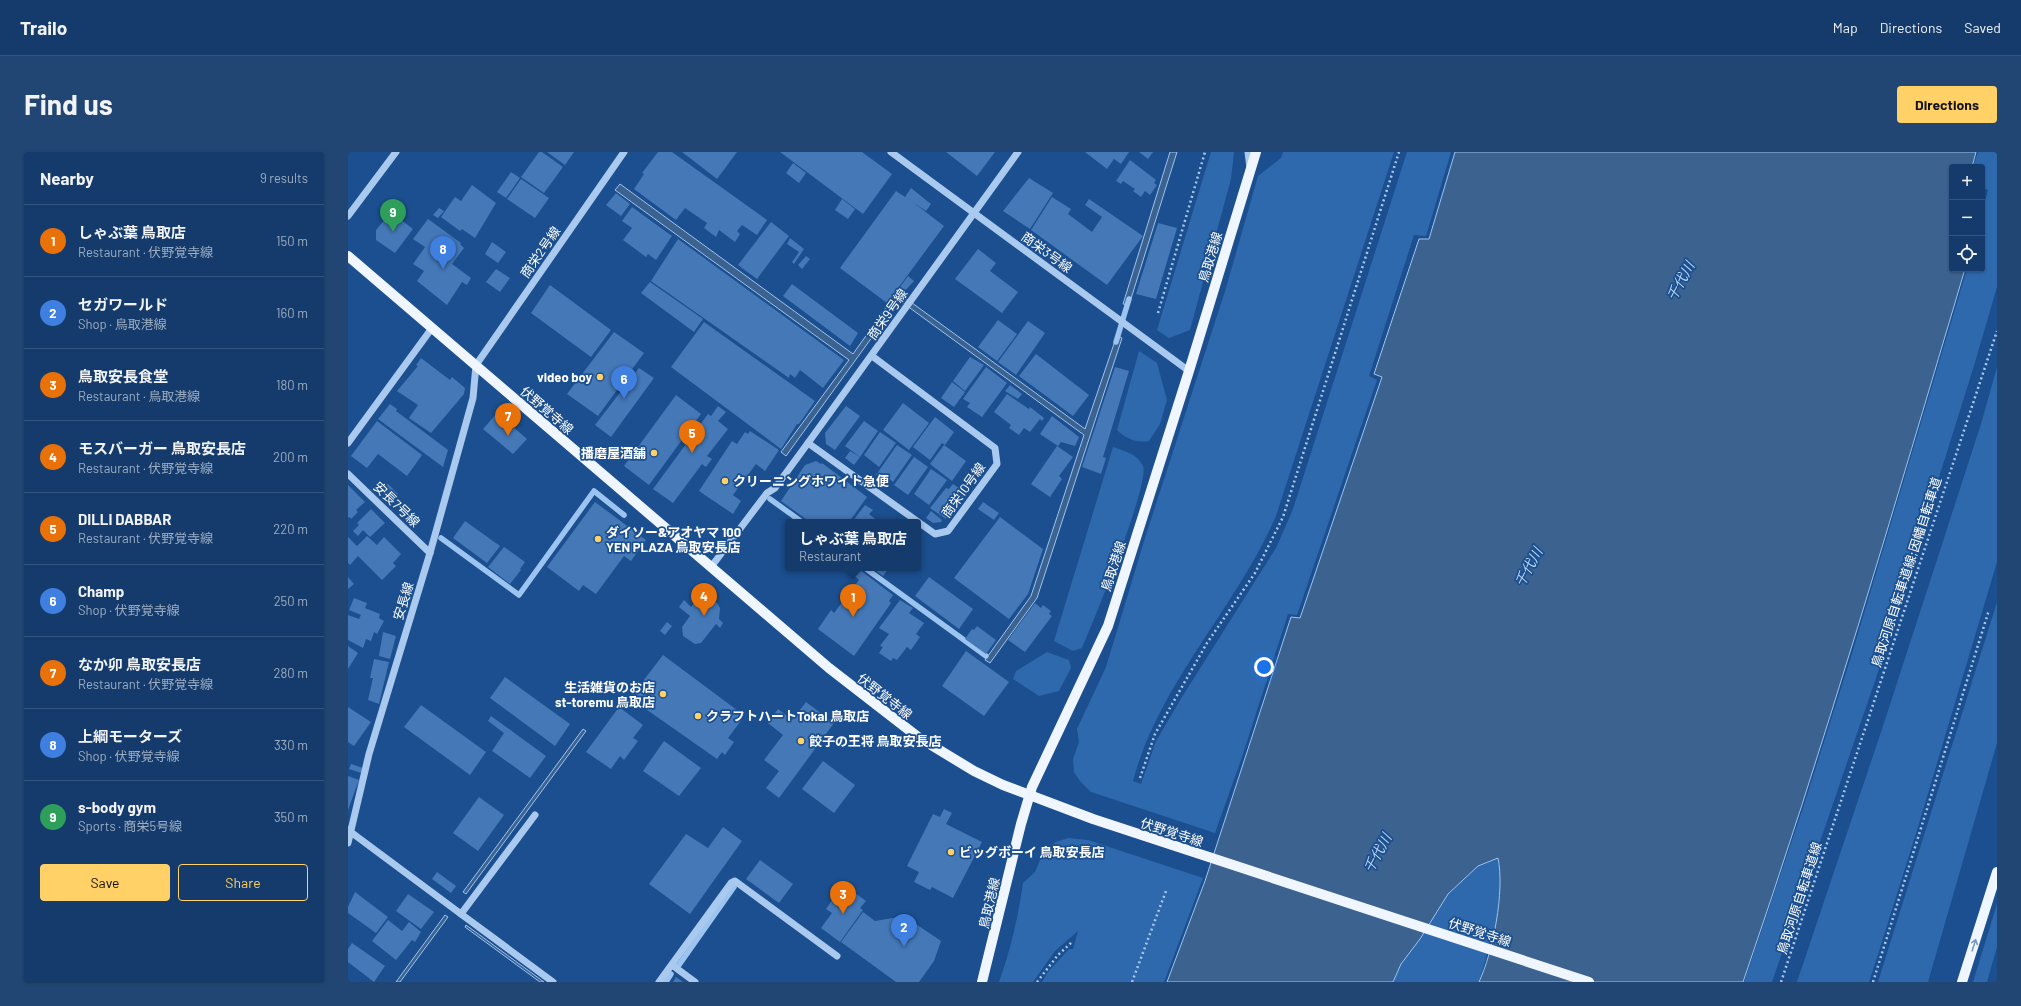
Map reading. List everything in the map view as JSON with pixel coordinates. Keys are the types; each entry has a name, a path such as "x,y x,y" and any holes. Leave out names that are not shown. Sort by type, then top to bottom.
{"main road":[{"name":"鳥取港線","path":"982,982 1029,796 1047,752 1093,660 1108,626 1189,371 1256,152"},
{"name":"伏野覚寺線","path":"348,256 829,668 918,738 974,772 1029,796 1093,819 1589,982"},
{"path":"1962,982 1997,872"}],"street":[{"path":"348,216 396,152"},
{"name":"商栄2号線","path":"476,366 624,152"},
{"name":"商栄3号線","path":"891,152 1189,371"},
{"name":"商栄9号線","path":"711,567 767,493 775,488 872,356 1018,152"},
{"path":"1248,152 1250,170"},
{"path":"348,443 432,328"},
{"name":"商栄10号線","path":"872,356 995,448 997,464 948,531 935,534 921,524"},
{"name":"安長線","path":"348,843 349,831 370,754 430,552 473,398 476,366"},
{"name":"商栄10号線","path":"808,443 914,519"},
{"name":"安長7号線","path":"348,474 430,552"},
{"path":"460,914 535,815"},
{"path":"349,831 553,982"},
{"path":"659,982 731,883 735,882 838,956"},
{"path":"672,965 695,982"}],"path":[{"path":"1158,313 1205,152"},
{"path":"1140,778 1156,734 1207,643 1255,573 1283,517 1399,152"},
{"name":"鳥取河原自転車道線;因幡自転車道","path":"1835,820 1997,331"},
{"path":"1873,982 1989,610"},
{"name":"鳥取河原自転車道線","path":"1781,982 1835,820"},
{"path":"1132,982 1166,891"},
{"path":"1038,982 1058,956 1072,942"}],"shaded area":[{"path":"1211,152 1234,152 1231,179 1190,330 1169,338 1157,330"},
{"path":"1283,152 1394,152 1276,516 1259,550 1179,678 1161,711 1145,745 1133,781 1141,784 1156,741 1276,548 1293,509 1407,152 1451,152 1426,236 1414,235 1369,376 1377,380 1297,615 1288,614 1242,757 1215,833 1091,792 1080,781 1074,772 1073,759 1079,742 1077,729 1106,667 1145,538 1226,288 1258,176 1281,158"},
{"path":"1978,152 1997,152 1997,287 1973,369 1876,678 1772,982 1744,982 1802,811 1851,657 1966,272 1985,272 1985,202 1988,190 1985,189 1985,164 1974,164"},
{"path":"1139,351 1157,363 1167,400 1160,424 1149,441 1132,440 1117,430"},
{"path":"1997,367 1997,562 1918,827 1874,967 1869,982 1797,982 1885,720 1981,424"},
{"path":"1113,447 1134,456 1141,462 1143,466 1143,478 1130,525 1097,612 1082,648 1073,651 1054,641"},
{"path":"1997,602 1997,743 1928,982 1878,982"},
{"path":"1047,652 1069,660 1071,668 1059,691 1039,696 1013,679 1016,671"},
{"path":"1068,838 1088,840 1203,878 1164,982 1042,982 1047,973 1069,949 1073,949 1078,931 1055,951 1033,982 999,982 1014,933 1023,883 1035,872 1046,849 1056,842"},
{"path":"1498,858 1501,880 1497,920 1479,982 1393,982 1401,964 1420,939 1448,894 1478,866"},
{"path":"1997,904 1997,947 1987,982 1973,982"}],"water":[{"path":"1170,152 1177,152 1129,305 1123,304"},
{"name":"千代川","path":"1455,152 1976,152 1973,164 1949,164 1949,272 1964,272 1830,716 1743,982 1479,982 1489,955 1499,904 1500,872 1498,858 1478,866 1448,894 1420,939 1401,964 1393,982 1167,982 1205,881 1291,617 1300,618 1382,377 1374,374 1419,239 1429,239"},
{"path":"620,184 853,354 897,292 1085,429 1117,335 1122,338 1037,598 990,663 985,660 1031,596 1084,435 899,300 786,456 781,452 849,360 615,190"},
{"path":"583,729 586,731 466,894 463,892"},
{"path":"445,915 448,917 400,982 396,982"},
{"path":"466,925 544,982 540,982 465,927"}],"building":[{"path":"539,152 542,152 563,167 544,193 521,177"},
{"path":"547,152 574,152 565,165"},
{"path":"658,152 672,152 767,220 757,235 742,225 737,231 740,234 735,242 719,230 716,237 704,228 707,223 685,208 676,220 634,189 644,174 642,173"},
{"path":"682,152 737,152 717,179"},
{"path":"780,152 862,152 892,174 863,214"},
{"path":"946,152 995,152 977,176"},
{"path":"1085,152 1129,152 1121,164 1114,159 1107,169"},
{"path":"1139,152 1153,152 1148,159"},
{"path":"1130,160 1156,180 1154,183 1157,185 1150,195 1145,191 1141,197 1133,191 1135,189 1123,181 1121,184 1116,181"},
{"path":"793,163 806,173 799,183 786,173"},
{"path":"511,172 520,178 506,198 497,192"},
{"path":"1029,178 1053,193 1030,229 1003,211"},
{"path":"521,179 549,198 535,218 507,199"},
{"path":"472,185 496,203 475,238 462,229 460,231 441,217 455,197 461,201"},
{"path":"911,188 931,204 926,211 914,203 944,226 887,303 840,268 896,191 905,197"},
{"path":"616,193 630,204 621,216 606,205"},
{"path":"1052,197 1071,209 1068,214 1092,232 1102,217 1085,205 1089,199 1143,236 1107,285 1031,230"},
{"path":"842,199 855,209 848,219 835,210"},
{"path":"632,207 672,236 656,260 648,254 646,257 623,240 632,228 622,221"},
{"path":"439,208 444,211 438,218 433,215"},
{"path":"391,212 413,229 395,253 376,240 376,230"},
{"path":"428,219 461,243 460,244 464,248 452,264 471,278 467,285 462,282 447,305 417,281 424,271 413,264 425,247 413,239"},
{"path":"771,222 789,236 757,279 738,265"},
{"path":"1158,223 1177,228 1156,299 1136,294"},
{"path":"790,238 804,249 794,264 792,262 799,252 787,244"},
{"path":"678,239 844,360 823,388 800,370 795,378 790,374 789,378 651,281"},
{"path":"492,242 506,252 498,263 485,254"},
{"path":"978,249 996,263 990,271 1018,292 1002,313 955,279"},
{"path":"806,256 810,259 802,269 798,265"},
{"path":"496,269 510,278 500,292 486,282"},
{"path":"908,276 914,281 903,293 898,290"},
{"path":"650,282 703,319 694,332 641,293"},
{"path":"792,284 858,333 850,346 783,296"},
{"path":"550,285 611,330 591,357 531,313"},
{"path":"998,320 1017,334 997,361 978,347"},
{"path":"1028,321 1045,333 1016,375 998,362"},
{"path":"704,322 815,401 799,424 797,424 781,449 671,367"},
{"path":"614,332 644,353 598,416 567,394"},
{"path":"1036,354 1089,395 1073,416 1019,376"},
{"path":"970,357 984,365 965,391 953,381"},
{"path":"421,358 450,380 452,377 465,388 464,394 431,433 409,418 418,405 397,391 418,366 416,365"},
{"path":"986,367 1007,383 982,417 967,407 970,403 963,399"},
{"path":"1115,367 1129,371 1103,457 1106,458 1101,474 1082,467"},
{"path":"639,368 654,378 611,437 595,425"},
{"path":"952,382 965,392 954,407 941,398"},
{"path":"1010,385 1022,394 1018,399 1005,391"},
{"path":"1007,394 1029,409 1030,407 1044,418 1042,421 1040,419 1030,432 1024,428 1019,435 1009,428 1011,425 994,412"},
{"path":"676,395 701,414 649,485 624,466"},
{"path":"903,403 929,423 909,450 883,430"},
{"path":"390,404 397,409 396,411 448,450 443,467 378,419"},
{"path":"718,406 726,412 718,421 728,429 707,456 712,459 706,467 702,464 673,503 653,489 708,414 711,416"},
{"path":"846,406 860,416 835,450 826,444 825,433"},
{"path":"497,413 527,439 513,454 483,429"},
{"path":"1052,416 1079,437 1075,446 1061,442 1058,446 1040,434"},
{"path":"935,417 954,432 945,445 942,443 930,460 913,447"},
{"path":"377,421 422,455 407,476 378,454 367,468 351,456"},
{"path":"864,421 878,431 860,457 845,446"},
{"name":"クリーニングホワイト急便","path":"750,431 779,450 765,471 756,464 733,495 741,501 733,514 699,491 732,441 737,444 745,432 748,434"},
{"path":"880,432 896,443 879,467 864,455"},
{"path":"897,445 912,455 893,482 887,477 884,481 876,475"},
{"path":"944,445 966,461 952,481 930,464"},
{"path":"1057,446 1073,457 1059,476 1062,479 1050,497 1031,484"},
{"path":"850,451 860,457 854,465 845,458"},
{"path":"914,457 928,467 908,495 894,485"},
{"path":"816,461 821,464 822,463 867,497 851,519 806,519 781,501 805,465"},
{"path":"931,469 947,480 929,505 914,494"},
{"path":"388,484 398,494 393,499 383,489"},
{"path":"953,484 966,493 946,519 930,508 946,488 949,489"},
{"path":"348,485 365,502 356,510 358,512 351,519 350,517 348,518"},
{"path":"595,502 646,540 631,561 624,556 596,594 583,585 579,591 547,567"},
{"path":"983,502 999,513 994,520 978,509"},
{"path":"865,505 873,510 869,514 875,519 854,519"},
{"path":"371,509 385,523 370,537 363,530 358,536 353,531 359,525 357,523"},
{"path":"931,511 942,520 941,522 933,523 926,518"},
{"path":"1000,517 1043,549 1028,594 1009,619 954,578"},
{"path":"465,521 500,546 487,563 453,538"},
{"path":"367,536 377,545 384,537 401,554 393,563 396,566 382,580 358,556 350,565 348,563 348,537 357,546"},
{"path":"504,547 525,562 520,569 521,570 510,584 488,567"},
{"path":"859,571 861,571 893,595 889,601 891,603 854,656 818,629 831,610 834,613 859,580 855,576"},
{"path":"876,571 887,571 883,576"},
{"path":"348,577 354,584 348,589"},
{"path":"929,577 973,609 959,629 915,596"},
{"path":"354,598 367,603 365,608 380,614 379,618 384,621 377,634 374,632 371,641 366,639 363,648 348,640 348,615 359,619 361,615 349,610"},
{"path":"684,600 691,607 694,603 698,605 705,600 711,600 717,603 720,608 719,619 723,623 720,628 716,624 701,643 695,644 683,636 682,627 690,616 679,607"},
{"path":"900,600 913,608 909,613 924,623 916,634 920,637 911,650 907,647 897,660 893,658 891,661 879,653 883,647 880,646 889,634 879,628"},
{"path":"1035,603 1041,608 1043,605 1051,611 1049,614 1052,616 1025,652 1008,640"},
{"path":"667,622 672,626 665,635 660,631"},
{"path":"977,626 996,640 986,654 965,639 972,629 974,630"},
{"path":"383,632 396,636 390,659 379,656"},
{"path":"348,646 358,653 348,669"},
{"path":"966,651 1009,682 984,716 942,686"},
{"path":"663,655 741,713 743,718 728,738 734,742 725,755 722,752 717,759 630,698"},
{"path":"374,659 389,662 379,704 368,700 373,678 370,678"},
{"path":"505,677 570,724 555,746 490,698"},
{"path":"806,702 834,723 779,798 766,788 779,771 764,760 783,735 768,723 778,709 792,720"},
{"path":"421,705 486,752 470,775 404,727"},
{"path":"348,707 371,722 354,746 348,742"},
{"path":"619,707 643,725 633,738 638,741 624,760 620,756 611,769 586,752"},
{"path":"491,716 546,756 530,778 492,751 504,733 488,721"},
{"path":"664,741 701,768 679,796 643,771"},
{"path":"823,761 855,785 834,813 802,789"},
{"path":"351,764 363,768 361,773 349,769"},
{"path":"348,776 359,780 348,810"},
{"path":"479,797 504,815 478,851 453,833"},
{"path":"944,809 952,813 946,824 982,842 953,898 932,887 930,890 914,882 919,872 907,866 933,814 940,817"},
{"path":"723,827 742,841 690,914 649,884 686,834 708,848"},
{"path":"760,860 793,884 779,903 746,879"},
{"path":"437,872 456,886 451,893 432,879"},
{"path":"838,891 850,900 855,893 866,901 860,908 863,910 840,942 821,928 832,913 826,909"},
{"path":"355,892 388,917 376,933 348,913 348,907"},
{"path":"408,894 434,912 421,929 396,911"},
{"path":"863,912 875,921 904,916 941,941 934,961 919,982 896,982 841,942"},
{"path":"388,920 402,931 409,922 421,932 415,942 412,940 396,960 372,941"},
{"path":"352,943 385,966 374,982 348,962 348,949"},
{"path":"676,977 683,982 673,982"}],"waterway":[{"path":"1116,342 1129,299"},
{"path":"441,538 519,595 594,491 624,515"},
{"path":"770,499 798,519"},
{"path":"869,571 986,656"},
{"path":"679,965 734,887"},
{"path":"666,982 671,974"}],"place":[{"name":"s-body gym","path":"393,232"},
{"name":"上綱モーターズ","path":"443,269"},
{"name":"video boy","path":"600,377"},
{"name":"Champ","path":"624,399"},
{"name":"なか卯 鳥取安長店","path":"508,436"},
{"name":"播磨屋酒舗","path":"654,453"},
{"name":"DILLI DABBAR","path":"692,453"},
{"name":"クリーニングホワイト急便","path":"725,481"},
{"name":"ダイソー&アオヤマ 100 YEN PLAZA 鳥取安長店","path":"598,539"},
{"name":"モスバーガー 鳥取安長店","path":"704,616"},
{"name":"しゃぶ葉 鳥取店","path":"853,617"},
{"name":"生活雑貨のお店 st-toremu 鳥取店","path":"663,694"},
{"name":"クラフトハートTokai 鳥取店","path":"698,716"},
{"name":"餃子の王将 鳥取安長店","path":"801,741"},
{"name":"ビッグボーイ 鳥取安長店","path":"951,852"},
{"name":"鳥取安長食堂","path":"843,914"},
{"name":"セガワールド","path":"904,947"}]}
